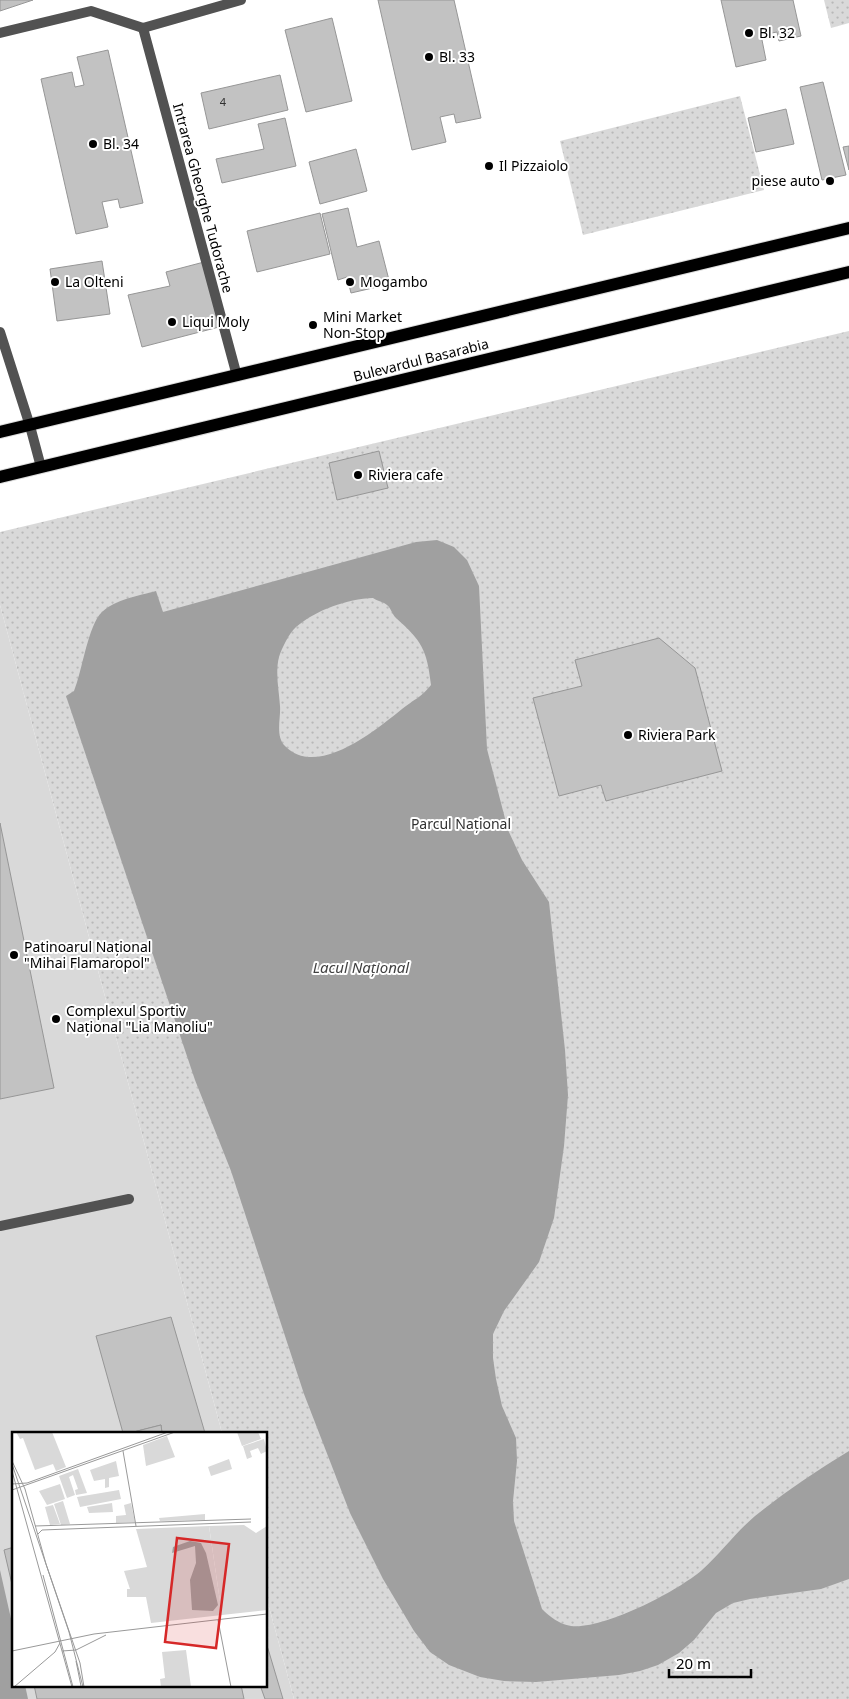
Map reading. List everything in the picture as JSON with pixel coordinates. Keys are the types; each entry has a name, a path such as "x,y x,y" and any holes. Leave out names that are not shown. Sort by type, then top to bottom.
{"main road":[{"name":"Bulevardul Basarabia","path":"0,432 849,228"},
{"name":"Bulevardul Basarabia","path":"0,476 849,272"}],"street":[{"path":"88,0 91,11"},
{"path":"0,34 91,11 143,28 241,0"},
{"name":"Intrarea Gheorghe Tudorache","path":"143,28 237,376"},
{"path":"0,332 41,467"},
{"path":"0,1226 129,1199"}],"green space":[{"path":"824,0 849,0 849,23 831,28"},
{"path":"740,96 764,190 583,235 560,141"},
{"name":"Parcul Național","path":"849,331 849,1699 294,1699 268,1603 268,1432 222,1432 0,605 0,532"},
{"name":"Complexul Sportiv Național \"Lia Manoliu\"","path":"0,605 222,1432 12,1432 12,1686 268,1686 268,1603 294,1699 0,1699"}],"water":[{"name":"Lacul Național","path":"437,540 454,547 467,560 479,586 487,749 508,830 522,860 549,902 568,1095 564,1146 554,1218 539,1262 504,1311 493,1334 493,1358 496,1379 502,1406 516,1438 517,1461 513,1501 514,1521 542,1609 563,1624 585,1626 620,1616 658,1598 691,1579 702,1570 748,1522 766,1507 849,1451 849,1579 821,1589 733,1603 716,1613 694,1640 679,1653 658,1665 619,1675 536,1682 504,1681 480,1677 449,1665 430,1652 414,1631 383,1579 350,1513 304,1394 231,1171 195,1080 66,696 74,691 89,638 97,618 102,612 120,601 156,591 163,612 416,542","holes":["373,598 388,606 422,647 428,663 431,685 421,695 377,728 346,748 313,757 298,755 285,746 279,732 280,706 277,669 284,645 296,627 313,615 342,603"]},
{"path":"0,1570 12,1623 12,1686 25,1686 28,1699 0,1699"}],"building":[{"path":"0,0 33,0 0,11"},
{"name":"Bl. 33","path":"378,0 454,0 481,118 456,123 454,114 440,117 446,142 412,150"},
{"name":"Bl. 32","path":"721,0 793,0 801,36 779,41 777,32 761,35 766,60 736,67"},
{"path":"332,18 352,101 306,112 285,30"},
{"name":"Bl. 34","path":"108,50 143,203 120,208 118,199 102,202 108,227 76,234 41,79 72,72 75,87 84,85 77,57"},
{"path":"280,75 288,110 209,129 201,93"},
{"path":"823,82 846,175 822,180 800,87"},
{"path":"786,109 794,144 756,152 748,118"},
{"path":"285,118 296,166 222,183 216,159 264,149 258,124"},
{"path":"849,146 849,170 843,147"},
{"path":"356,149 367,191 320,204 309,162"},
{"path":"348,208 357,247 379,241 390,284 351,293 347,277 338,280 322,214"},
{"path":"320,213 330,254 257,272 247,231"},
{"path":"102,261 110,314 57,321 50,269"},
{"path":"204,262 219,327 142,347 128,295 170,286 166,272"},
{"name":"Riviera cafe","path":"379,451 388,488 337,500 329,463"},
{"name":"Riviera Park","path":"659,638 695,668 722,771 606,801 601,785 559,796 533,698 582,686 575,660"},
{"name":"Patinoarul Național \"Mihai Flamaropol\"","path":"0,823 54,1088 0,1099"},
{"path":"171,1317 205,1432 162,1432 161,1425 134,1432 123,1432 96,1336"},
{"path":"161,1425 162,1432 134,1432"},
{"path":"12,1548 12,1584 4,1550"},
{"path":"268,1649 283,1699 265,1699 260,1686 268,1686"},
{"path":"34,1686 241,1686 244,1699 37,1699"}],"place":[{"name":"Bl. 32","path":"749,33"},
{"name":"Bl. 33","path":"429,57"},
{"name":"Bl. 34","path":"93,144"},
{"name":"Il Pizzaiolo","path":"489,166"},
{"name":"piese auto","path":"830,181"},
{"name":"La Olteni","path":"55,282"},
{"name":"Mogambo","path":"350,282"},
{"name":"Liqui Moly","path":"172,322"},
{"name":"Mini Market Non-Stop","path":"313,325"},
{"name":"Riviera cafe","path":"358,475"},
{"name":"Riviera Park","path":"628,735"},
{"name":"Patinoarul Național \"Mihai Flamaropol\"","path":"14,955"},
{"name":"Complexul Sportiv Național \"Lia Manoliu\"","path":"56,1019"}]}
